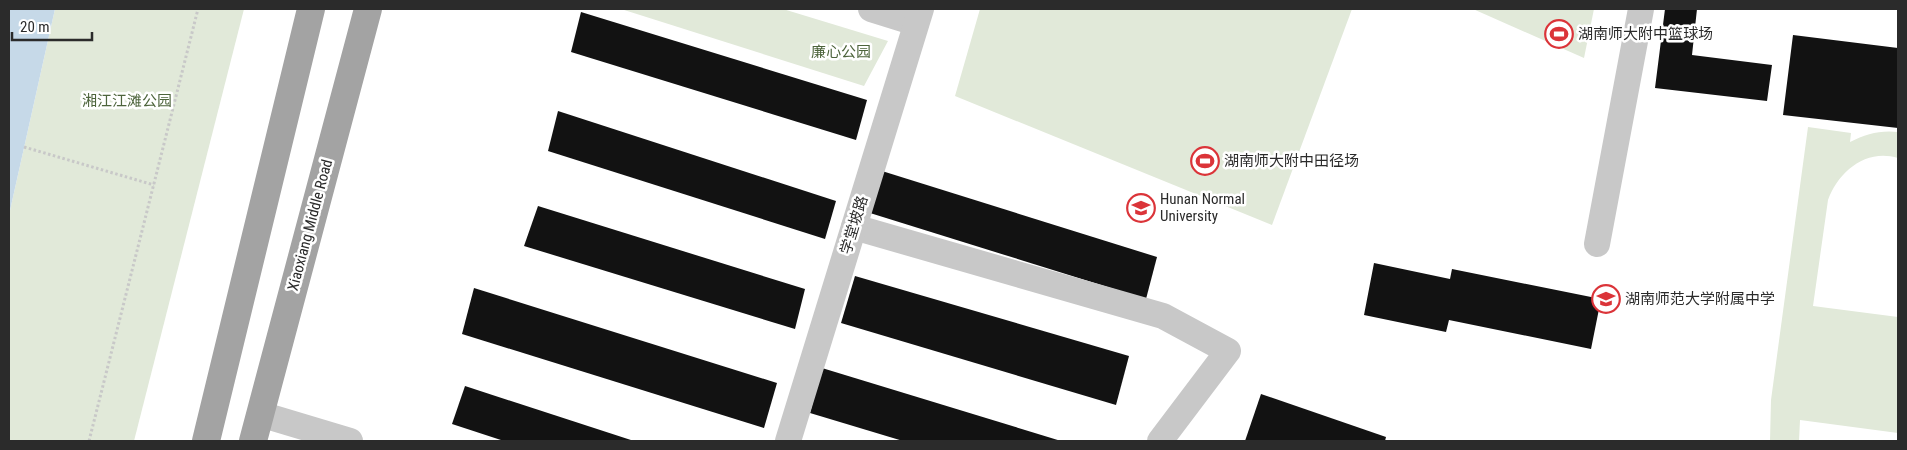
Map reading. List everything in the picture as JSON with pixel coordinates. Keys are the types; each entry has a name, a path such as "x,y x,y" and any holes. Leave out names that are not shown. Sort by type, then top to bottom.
{"main road":[{"path":"206,441 311,9"},
{"name":"Xiaoxiang Middle Road","path":"253,441 368,9"}],"street":[{"path":"871,9 918,16"},
{"path":"1597,244 1641,9"},
{"name":"学堂坡路","path":"788,441 918,16"},
{"path":"854,227 1163,316 1228,351 1160,441"},
{"path":"260,414 350,441"}],"path":[{"path":"89,441 198,9"},
{"path":"24,147 154,185"}],"green space":[{"name":"湘江江滩公园","path":"55,9 244,9 134,441 9,441 9,215"},
{"name":"廉心公园","path":"621,9 783,9 888,41 864,86"},
{"name":"湖南师大附中田径场","path":"980,9 1352,9 1272,225 955,96"},
{"name":"湖南师大附中篮球场","path":"1473,9 1594,9 1584,58"},
{"path":"1808,127 1851,133 1850,142 1873,133 1898,132 1898,158 1875,156 1855,165 1839,180 1828,200 1813,306 1898,317 1898,433 1800,420 1799,441 1770,441 1771,400"}],"water":[{"path":"9,9 55,9 9,215"}],"building":[{"path":"1665,9 1697,9 1692,55 1772,65 1767,101 1655,88"},
{"path":"581,12 867,100 856,140 571,52"},
{"path":"1793,35 1898,48 1898,128 1783,115"},
{"path":"558,111 836,201 825,239 548,151"},
{"path":"882,171 1157,257 1146,299 870,213"},
{"path":"538,206 805,289 795,329 524,246"},
{"path":"1374,263 1450,279 1452,269 1601,299 1591,349 1449,320 1446,332 1364,315"},
{"path":"855,276 1129,356 1116,405 841,323"},
{"path":"474,288 777,383 764,428 462,334"},
{"path":"822,368 1061,441 903,441 810,413"},
{"path":"465,386 634,441 504,441 452,424"},
{"path":"1261,394 1386,437 1385,441 1245,441"}],"place":[{"name":"湖南师大附中篮球场","path":"1559,34"},
{"name":"湖南师大附中田径场","path":"1205,161"},
{"name":"Hunan Normal University","path":"1141,208"},
{"name":"湖南师范大学附属中学","path":"1606,299"}]}
